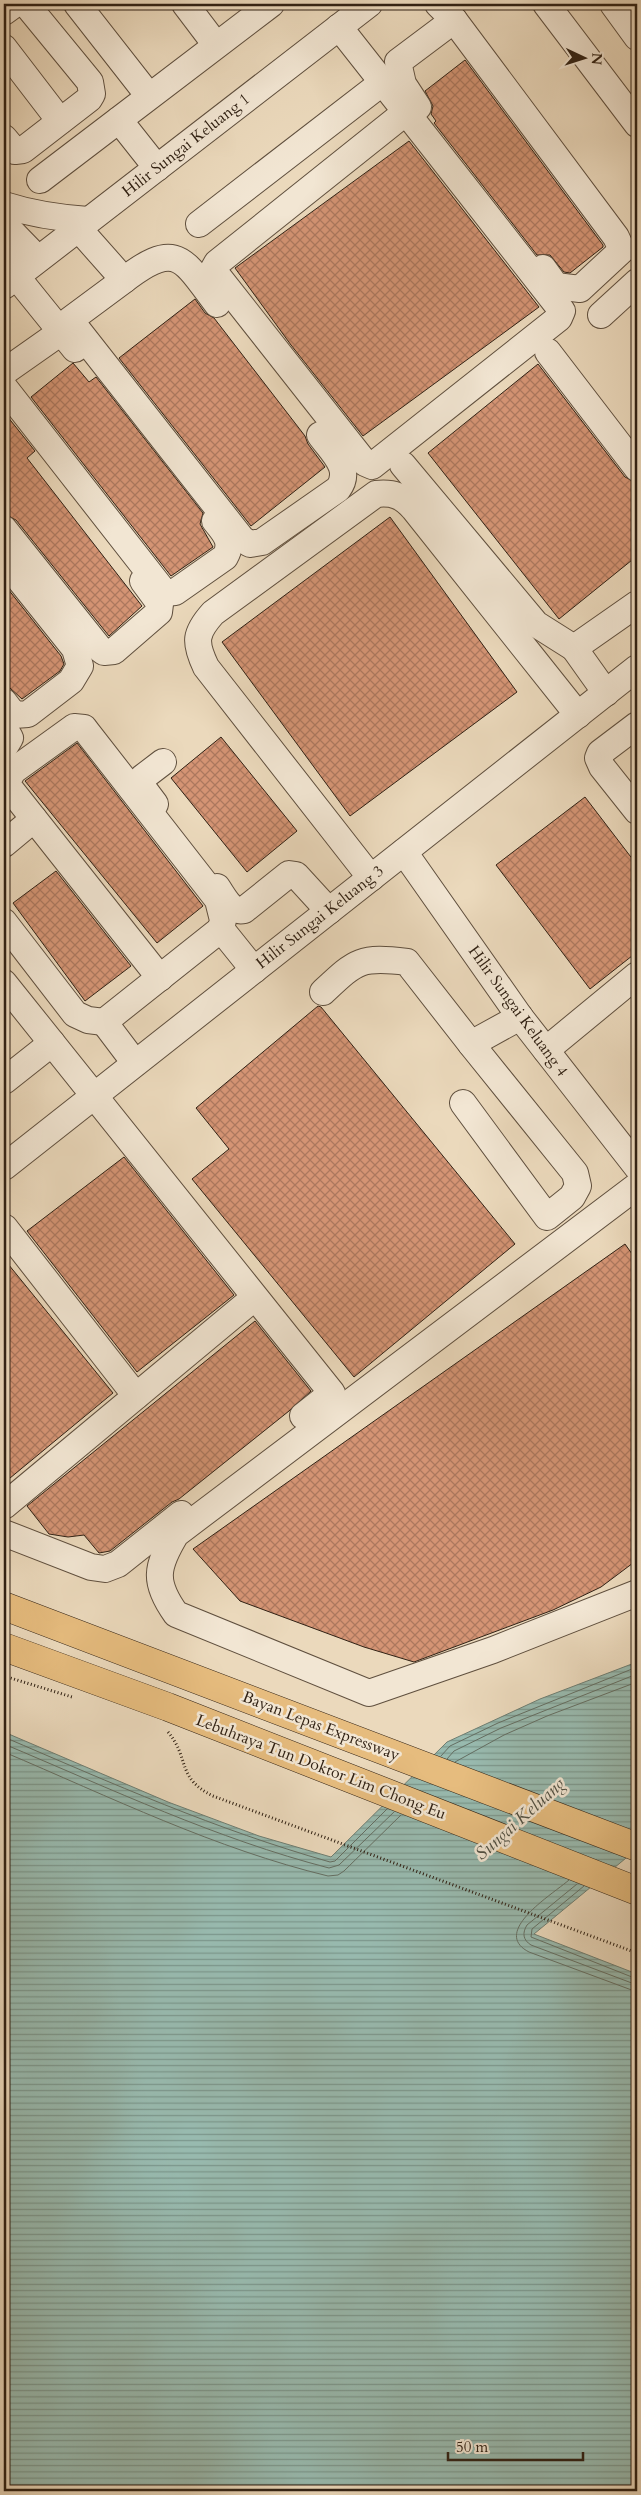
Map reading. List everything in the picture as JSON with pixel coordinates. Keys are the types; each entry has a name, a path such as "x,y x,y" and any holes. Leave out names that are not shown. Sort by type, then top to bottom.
{"highway":[{"path":"4,1592 269,1691 637,1833"},
{"name":"Bayan Lepas Expressway","path":"4,1606 637,1848"},
{"name":"Bayan Lepas Expressway","path":"4,1630 637,1871"},
{"name":"Lebuhraya Tun Doktor Lim Chong Eu","path":"4,1647 251,1740 637,1891"}],"street":[{"path":"4,12 15,4"},
{"path":"4,138 11,148 19,152 88,99 92,88 90,82 26,4"},
{"path":"77,4 149,96"},
{"path":"40,180 270,4"},
{"name":"Hilir Sungai Keluang 1","path":"8,272 38,259 369,4"},
{"path":"546,4 637,124"},
{"path":"613,4 637,37"},
{"path":"187,5 216,45"},
{"path":"446,12 616,237 622,250 580,289 556,286 413,100 403,84 398,62 446,12"},
{"path":"339,27 383,82 562,310 559,318 372,466 365,463 214,270 217,263 406,112"},
{"path":"4,48 60,121"},
{"path":"198,224 383,82"},
{"path":"119,120 157,168"},
{"path":"4,205 83,224 124,280"},
{"path":"4,224 38,259"},
{"path":"161,257 177,259 190,268 342,464 345,472 344,482 338,489 262,542 250,544 242,539 70,320 124,280 146,263 161,257"},
{"path":"4,387 165,593 175,592 225,557 229,550 226,535 61,332 8,272"},
{"path":"601,315 637,282"},
{"path":"4,372 61,332"},
{"path":"548,352 637,468"},
{"path":"4,405 158,600 161,608 159,612 114,651 104,652 4,528"},
{"path":"403,465 536,624 554,633 574,648 606,693"},
{"path":"371,878 206,667 198,643 198,634 213,613 376,494 394,494 404,498 414,509 578,715"},
{"path":"4,560 74,649 80,666 70,681 28,714 14,715 4,702"},
{"path":"574,648 637,604"},
{"name":"Hilir Sungai Keluang 3","path":"4,1167 637,668"},
{"path":"637,726 600,753 598,758 602,767 637,812"},
{"path":"4,922 75,1014 88,1020 104,1022 160,978 221,929 223,920 218,900 84,728 74,727 69,729 13,771 8,780 7,793 34,819 160,978"},
{"path":"4,728 10,738 4,748"},
{"path":"163,762 142,778 140,784 233,909 238,911 244,910 289,874 296,875 302,880 329,911"},
{"path":"4,844 34,819"},
{"name":"Hilir Sungai Keluang 4","path":"404,852 520,1018 637,1167"},
{"path":"221,929 254,970"},
{"path":"323,992 351,965 379,958 407,962 575,1173 578,1186 572,1197 547,1217 463,1103"},
{"path":"546,1050 637,975"},
{"path":"4,983 254,1298 332,1393 118,1564 105,1570 91,1567 4,1533"},
{"path":"471,1044 520,1018"},
{"path":"104,1022 135,1063"},
{"path":"4,1081 52,1043"},
{"path":"637,1186 176,1534 163,1556 160,1580 163,1596 176,1614 369,1693 493,1650 637,1593"},
{"path":"4,1228 136,1396"},
{"path":"4,1506 254,1298"}],"path":[{"path":"4,1676 58,1695 80,1698"},
{"path":"162,1725 174,1738 190,1780 199,1789 213,1796 637,1952"}],"water":[{"name":"Sungai Keluang","path":"637,1662 637,1849 534,1934 637,1974 637,2491 4,2491 4,1732 168,1802 259,1836 331,1857 447,1742 540,1699"}],"building":[{"path":"465,60 603,245 603,247 570,273 564,272 550,255 537,255 434,123 436,121 431,114 433,106 425,91"},
{"path":"409,141 539,307 363,436 291,345 235,268"},
{"path":"195,299 205,313 214,318 305,436 308,444 325,467 251,526 119,358"},
{"path":"73,363 89,382 96,377 203,513 200,524 213,547 171,576 31,397"},
{"path":"538,364 625,477 637,483 637,556 559,619 428,453"},
{"path":"7,416 35,451 27,458 142,606 109,636 16,520 4,514 4,419"},
{"path":"390,517 517,692 350,816 222,642"},
{"path":"4,584 61,656 64,664 60,671 22,699 10,688 4,687"},
{"path":"221,737 297,831 247,872 171,778"},
{"path":"77,743 203,906 157,943 25,781"},
{"path":"585,797 637,865 637,952 590,989 496,865"},
{"path":"56,871 131,966 85,1001 13,903"},
{"path":"318,1006 321,1007 515,1244 354,1377 192,1179 229,1149 196,1108"},
{"path":"124,1157 234,1295 137,1372 27,1231"},
{"path":"625,1244 637,1261 637,1560 601,1587 553,1610 414,1662 364,1647 240,1601 193,1549"},
{"path":"4,1259 113,1393 4,1483"},
{"path":"255,1321 311,1391 289,1411 179,1499 172,1502 110,1551 99,1553 84,1535 68,1537 49,1534 27,1506"}]}
